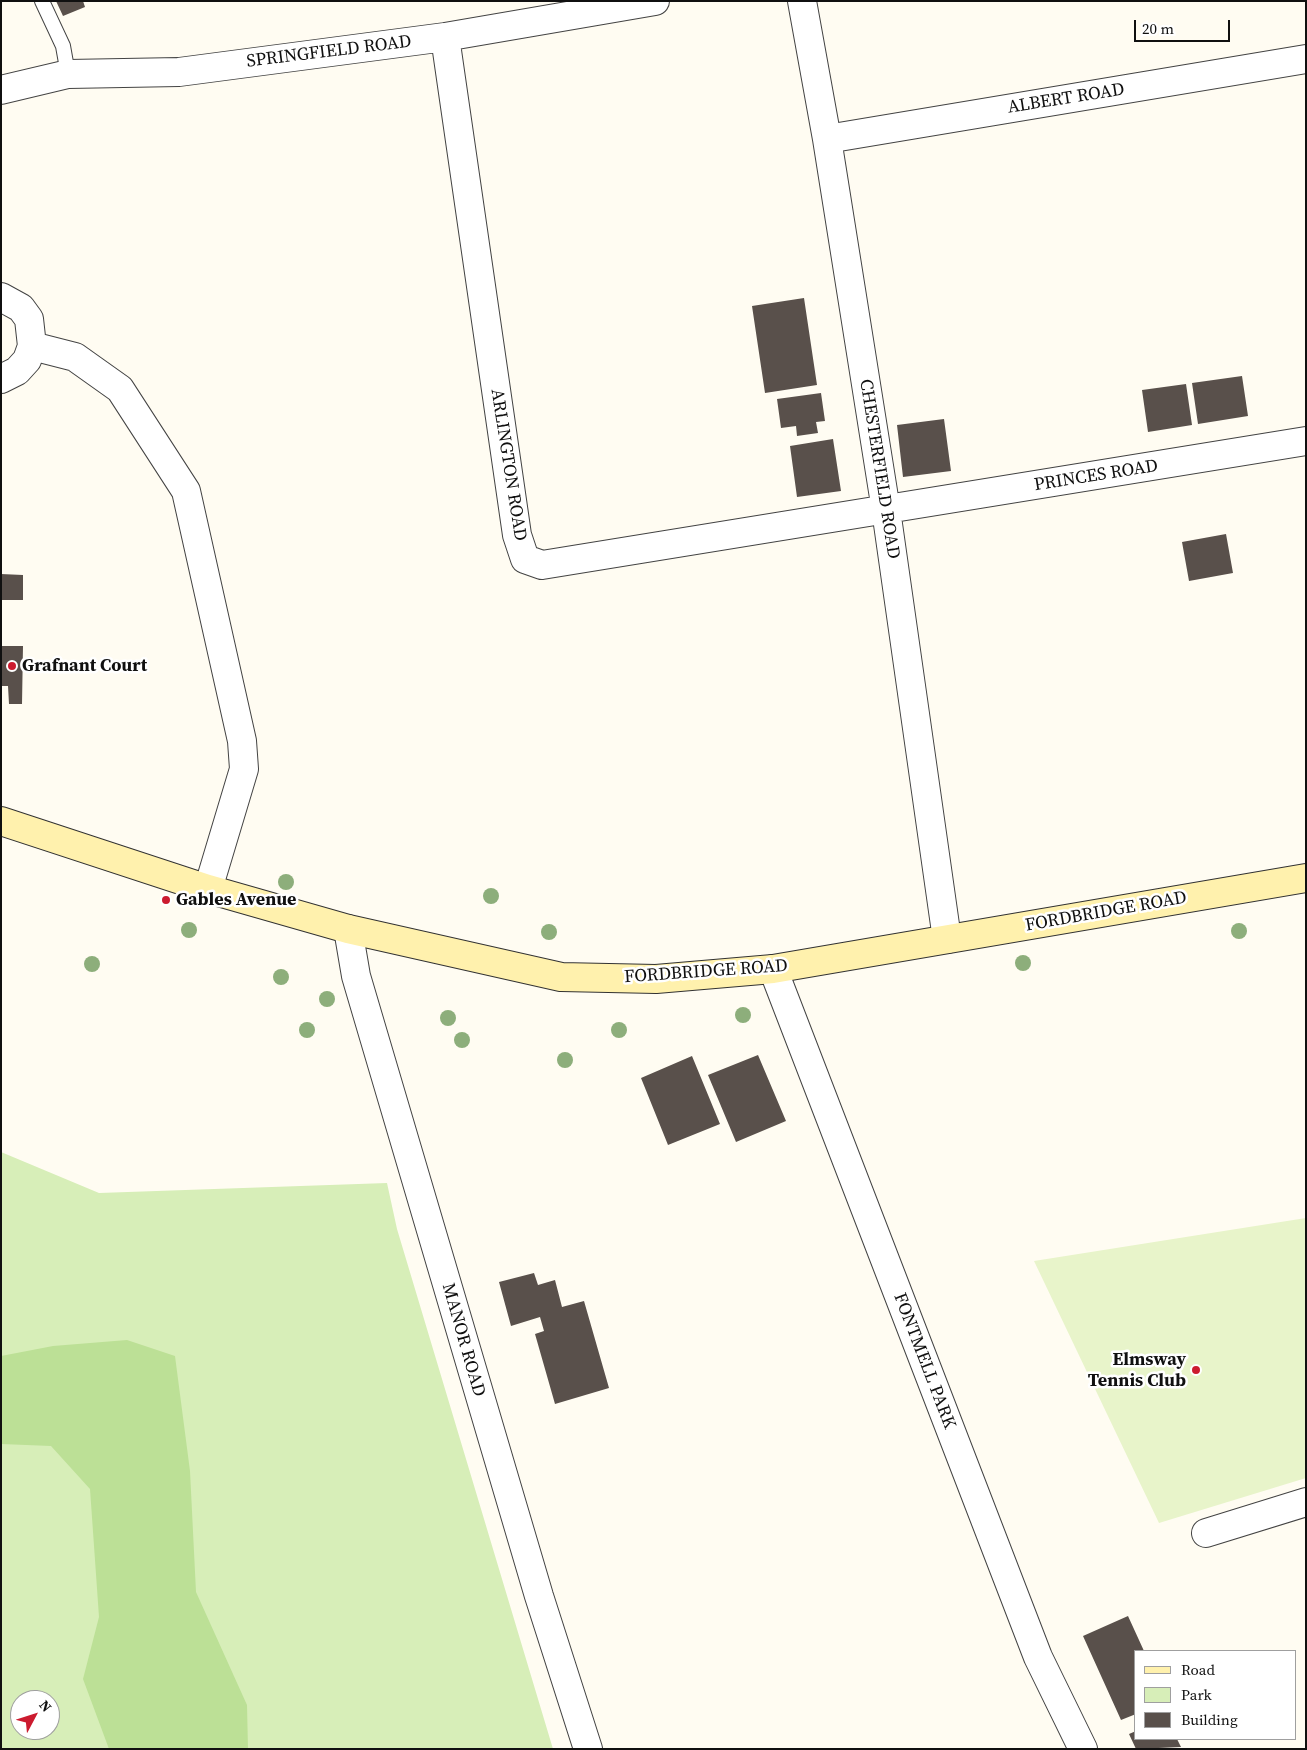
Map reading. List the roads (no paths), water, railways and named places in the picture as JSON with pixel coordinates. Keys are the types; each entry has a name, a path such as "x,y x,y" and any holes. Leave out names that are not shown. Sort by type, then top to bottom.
{"main road":[{"name":"FORDBRIDGE ROAD","path":"1,821 208,889 348,929 561,977 656,979 773,969 1306,878"}],"street":[{"name":"SPRINGFIELD ROAD","path":"1,90 68,74 179,72 445,37 655,1"},
{"name":"CHESTERFIELD ROAD","path":"802,1 827,138 886,510 947,939"},
{"name":"ARLINGTON ROAD","path":"445,37 517,535 525,559 542,565 886,510"},
{"name":"ALBERT ROAD","path":"827,138 1306,59"},
{"path":"1,297 21,308 29,319 32,346 27,360 17,371 1,379"},
{"path":"32,346 75,357 120,389 186,491 242,741 244,770 208,889"},
{"name":"PRINCES ROAD","path":"886,510 1306,441"},
{"name":"MANOR ROAD","path":"348,929 356,976 536,1587 588,1749"},
{"name":"FONTMELL PARK","path":"773,969 1038,1657 1083,1749"},
{"path":"1206,1534 1306,1502"}],"lane":[{"path":"42,1 63,46 68,74"}],"place":[{"name":"Grafnant Court","path":"12,666"},
{"name":"Gables Avenue","path":"166,900"},
{"name":"Elmsway Tennis Club","path":"1196,1370"}]}
